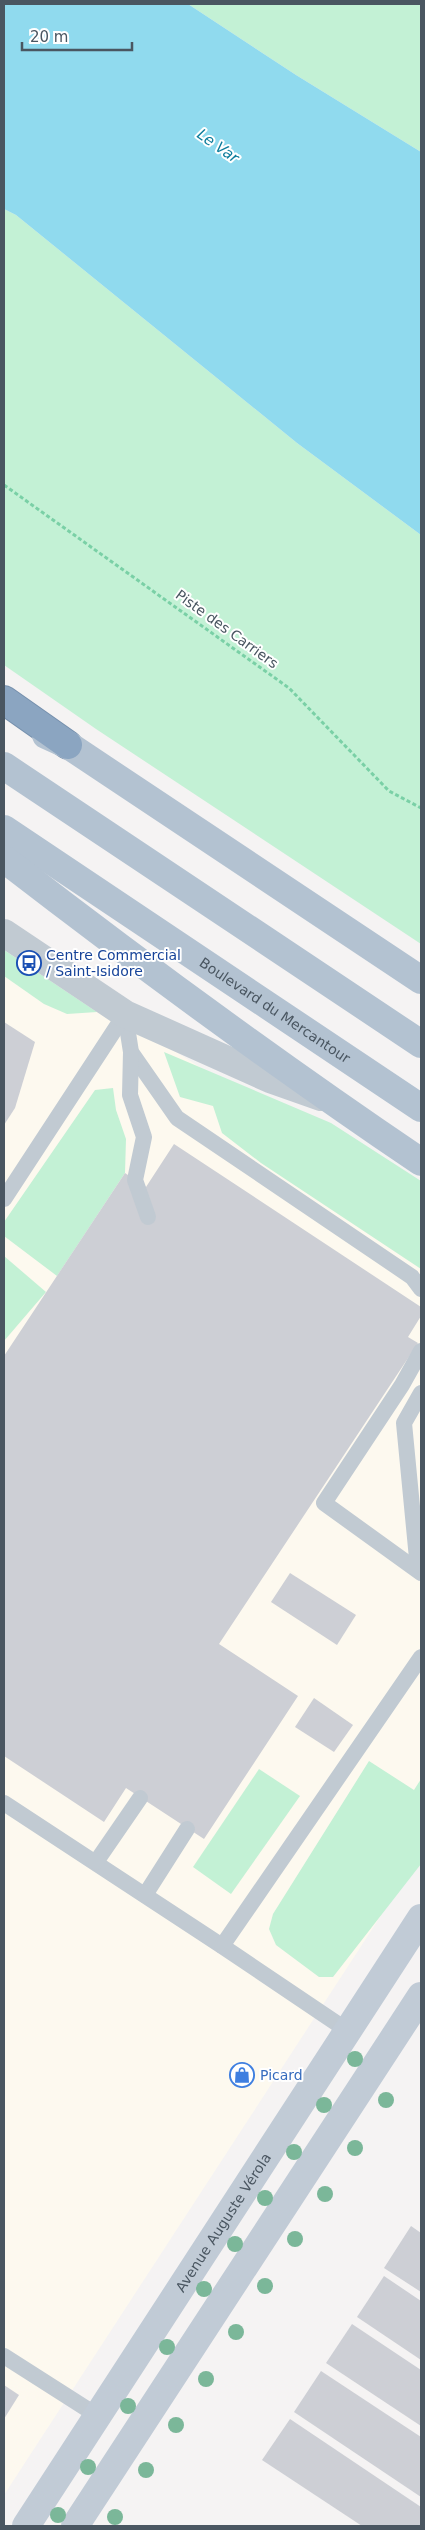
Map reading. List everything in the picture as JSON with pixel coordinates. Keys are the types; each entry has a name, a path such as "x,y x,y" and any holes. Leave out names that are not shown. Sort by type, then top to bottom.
{"highway":[{"path":"4,700 68,745"}],"main road":[{"path":"4,715 68,745 421,980"},
{"path":"4,766 421,1044"},
{"name":"Boulevard du Mercantour","path":"4,829 421,1108"},
{"path":"4,859 92,928 329,1100 421,1162"},
{"name":"Avenue Auguste Vérola","path":"26,2526 421,1918"},
{"path":"75,2526 421,1996"}],"street":[{"path":"4,933 125,1014 262,1076 329,1100"}],"lane":[{"path":"125,1014 131,1052 130,1095 144,1137 135,1180 148,1217"},
{"path":"4,1199 125,1014"},
{"path":"131,1052 177,1118 412,1278 421,1289"},
{"path":"420,1571 324,1503 402,1385 421,1351"},
{"path":"420,1571 404,1423 421,1394"},
{"path":"222,1946 421,1657"},
{"path":"96,1862 140,1798"},
{"path":"4,1803 96,1862 348,2031"},
{"path":"145,1895 187,1828"},
{"path":"4,2356 98,2416"}],"path":[{"name":"Piste des Carriers","path":"4,485 289,688 389,792 421,808"}],"shaded area":[{"path":"4,944 421,1206 421,1854 4,2495"}],"green space":[{"path":"188,4 421,4 421,152 296,75"},
{"path":"4,209 16,215 297,443 421,535 421,944 96,729 4,665"},
{"path":"4,950 97,1012 67,1014 44,1004 4,976"},
{"path":"164,1052 331,1123 421,1181 421,1269 261,1163 222,1133 213,1106 180,1097"},
{"path":"113,1088 116,1110 126,1139 125,1173 57,1276 4,1236 4,1222 95,1090"},
{"path":"4,1256 46,1292 4,1341"},
{"path":"369,1761 414,1790 421,1779 421,1864 333,1977 319,1977 276,1945 269,1929 273,1914"},
{"path":"259,1769 300,1796 231,1894 193,1867"}],"water":[{"name":"Le Var","path":"4,4 188,4 296,75 421,152 421,535 297,443 16,215 4,209"}],"building":[{"path":"4,1022 35,1042 15,1108 4,1125"},
{"path":"174,1144 421,1307 421,1316 408,1337 418,1343 219,1644 298,1696 204,1839 126,1788 104,1822 4,1756 4,1356 125,1173 146,1187"},
{"path":"290,1573 356,1615 337,1645 271,1602"},
{"path":"314,1698 353,1725 334,1752 295,1727"},
{"path":"411,2226 421,2233 421,2292 384,2268"},
{"path":"384,2276 421,2301 421,2360 357,2317"},
{"path":"352,2324 421,2370 421,2426 326,2363"},
{"path":"321,2371 421,2437 421,2497 294,2412"},
{"path":"4,2385 19,2395 4,2419"},
{"path":"290,2419 421,2507 421,2526 362,2526 262,2460"}],"place":[{"name":"Centre Commercial / Saint-Isidore","path":"29,963"},
{"name":"Picard","path":"242,2075"}]}
